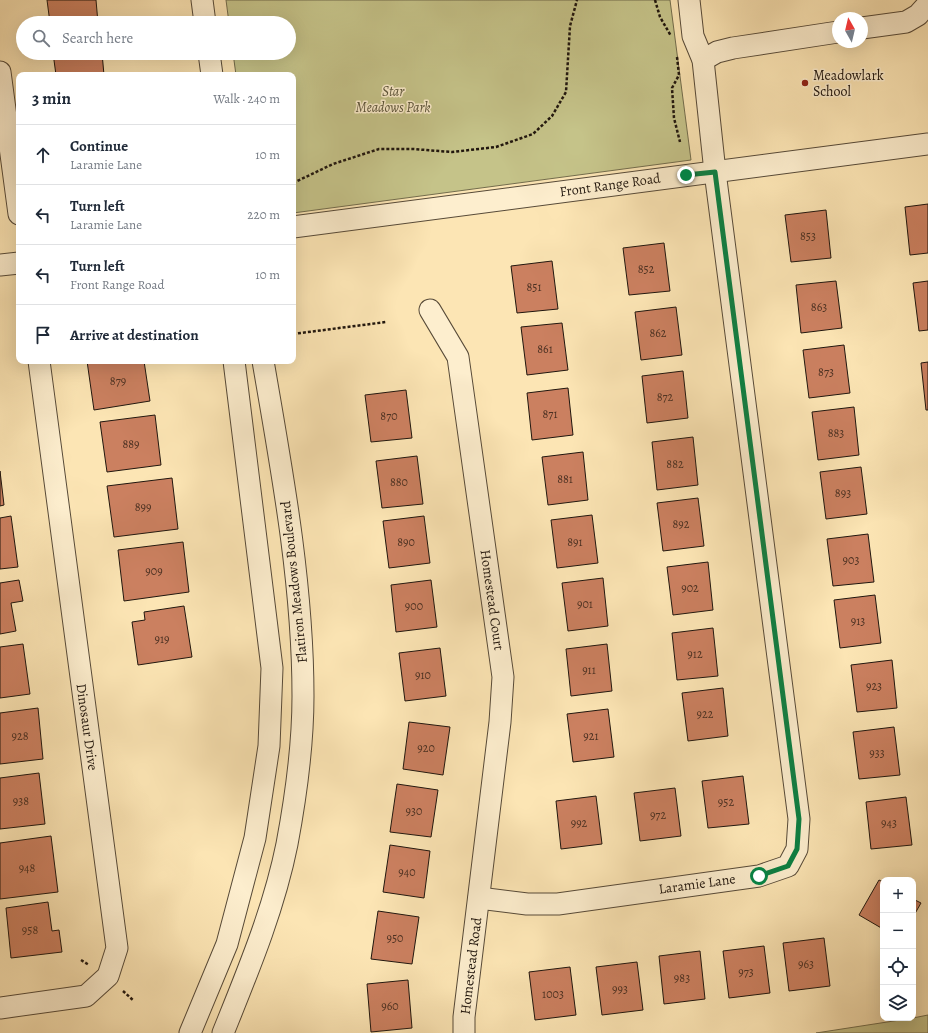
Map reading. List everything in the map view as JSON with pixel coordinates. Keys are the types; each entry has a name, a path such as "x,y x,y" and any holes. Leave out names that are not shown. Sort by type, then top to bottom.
{"street":[{"path":"202,0 204,16"},
{"name":"Laramie Lane","path":"479,898 527,904 558,904 759,876 788,866 797,849 799,819 715,172 703,60 693,36 689,0"},
{"path":"868,27 906,22 918,15 928,4"},
{"path":"703,60 717,52 733,48 832,33"},
{"path":"210,60 212,72"},
{"path":"0,72 16,192"},
{"name":"Front Range Road","path":"296,227 928,144"},
{"path":"0,265 16,262"},
{"name":"Homestead Court","path":"430,310 458,357 503,678 500,722 479,898"},
{"name":"Dinosaur Drive","path":"0,1008 86,996 108,976 117,948 39,364"},
{"path":"190,1033 227,944 255,838 269,746 272,668 234,364"},
{"name":"Flatiron Meadows Boulevard","path":"223,1033 269,914 287,845 298,771 303,698 302,634 295,569 263,364"},
{"name":"Homestead Road","path":"464,1033 464,1017 479,898"}],"path":[{"path":"296,182 332,164 379,150 413,149 452,152 496,147 533,134 552,116 566,92 570,26 577,0"},
{"path":"655,0 660,17 667,31 675,42"},
{"path":"677,55 679,74 672,88 675,130 680,142"},
{"path":"296,334 386,322"}],"green space":[{"name":"Star Meadows Park","path":"226,0 670,0 691,160 296,213 296,72 236,72 234,60 296,60 296,16 228,16"},
{"path":"928,1015 928,1033 816,1033 894,1021 916,1021 916,1017"}],"building":[{"path":"47,0 96,0 97,16 49,16"},
{"path":"54,60 103,60 104,72 56,72"},
{"path":"928,204 928,253 910,255 905,207"},
{"path":"826,210 831,258 791,262 785,215"},
{"path":"664,243 670,291 629,295 623,248"},
{"path":"552,261 558,309 517,313 511,266"},
{"path":"836,281 842,328 801,333 796,285"},
{"path":"928,281 928,330 919,331 913,283"},
{"path":"676,307 682,355 641,360 635,312"},
{"path":"562,323 568,370 527,375 521,327"},
{"path":"844,345 850,393 809,398 803,350"},
{"path":"928,362 928,410 926,410 921,363"},
{"path":"87,364 144,364 150,401 94,410"},
{"path":"683,371 688,418 647,423 642,376"},
{"path":"568,388 573,435 532,440 527,393"},
{"path":"406,390 412,438 371,442 365,395"},
{"path":"854,407 859,455 818,460 812,412"},
{"path":"155,415 161,465 107,472 100,422"},
{"path":"693,437 698,485 657,490 652,442"},
{"path":"583,452 588,500 548,505 542,457"},
{"path":"417,456 423,504 382,508 376,461"},
{"path":"861,467 867,514 826,519 820,472"},
{"path":"0,471 4,505 0,506"},
{"path":"172,478 178,529 114,537 107,486"},
{"path":"698,498 704,546 663,551 657,503"},
{"path":"592,515 598,563 557,568 551,520"},
{"path":"11,516 18,567 0,569 0,518"},
{"path":"424,516 430,563 389,568 383,521"},
{"path":"868,534 874,582 833,586 827,539"},
{"path":"183,542 189,592 124,601 118,550"},
{"path":"708,562 713,610 673,615 667,567"},
{"path":"603,578 608,626 568,631 562,583"},
{"path":"19,580 23,601 11,603 16,631 0,634 0,583"},
{"path":"431,580 437,627 396,632 391,585"},
{"path":"875,595 881,643 840,648 834,600"},
{"path":"184,606 192,657 138,665 132,622 145,620 144,612"},
{"path":"713,628 718,676 677,680 672,633"},
{"path":"23,644 30,694 0,698 0,647"},
{"path":"607,644 612,691 571,696 566,649"},
{"path":"440,648 446,696 405,701 399,653"},
{"path":"892,660 897,708 857,712 851,665"},
{"path":"723,688 728,736 688,741 682,693"},
{"path":"38,708 43,759 0,764 0,713"},
{"path":"608,709 614,757 573,762 567,714"},
{"path":"409,722 450,727 443,775 403,769"},
{"path":"894,727 900,775 859,779 853,732"},
{"path":"39,773 45,824 0,829 0,778"},
{"path":"743,776 749,824 708,828 702,781"},
{"path":"397,784 438,790 431,837 390,832"},
{"path":"675,788 681,836 640,841 634,793"},
{"path":"596,796 602,844 561,849 556,801"},
{"path":"906,797 912,845 871,849 866,802"},
{"path":"51,836 58,892 0,899 0,843"},
{"path":"390,845 430,851 424,898 383,892"},
{"path":"879,880 880,880 880,927 859,915"},
{"path":"916,900 921,903 916,912"},
{"path":"48,902 52,931 59,930 62,952 11,958 6,908"},
{"path":"378,911 419,917 412,964 371,959"},
{"path":"824,938 830,986 789,991 783,943"},
{"path":"764,946 770,993 729,998 723,951"},
{"path":"700,951 705,999 664,1004 659,956"},
{"path":"637,962 643,1010 602,1015 596,967"},
{"path":"570,967 576,1015 535,1020 529,972"},
{"path":"408,980 412,1028 371,1032 367,984"}],"place":[{"name":"Meadowlark School","path":"805,83"}],"route":[{"path":"686,175 715,172 799,819 797,849 788,866 759,876"}]}
